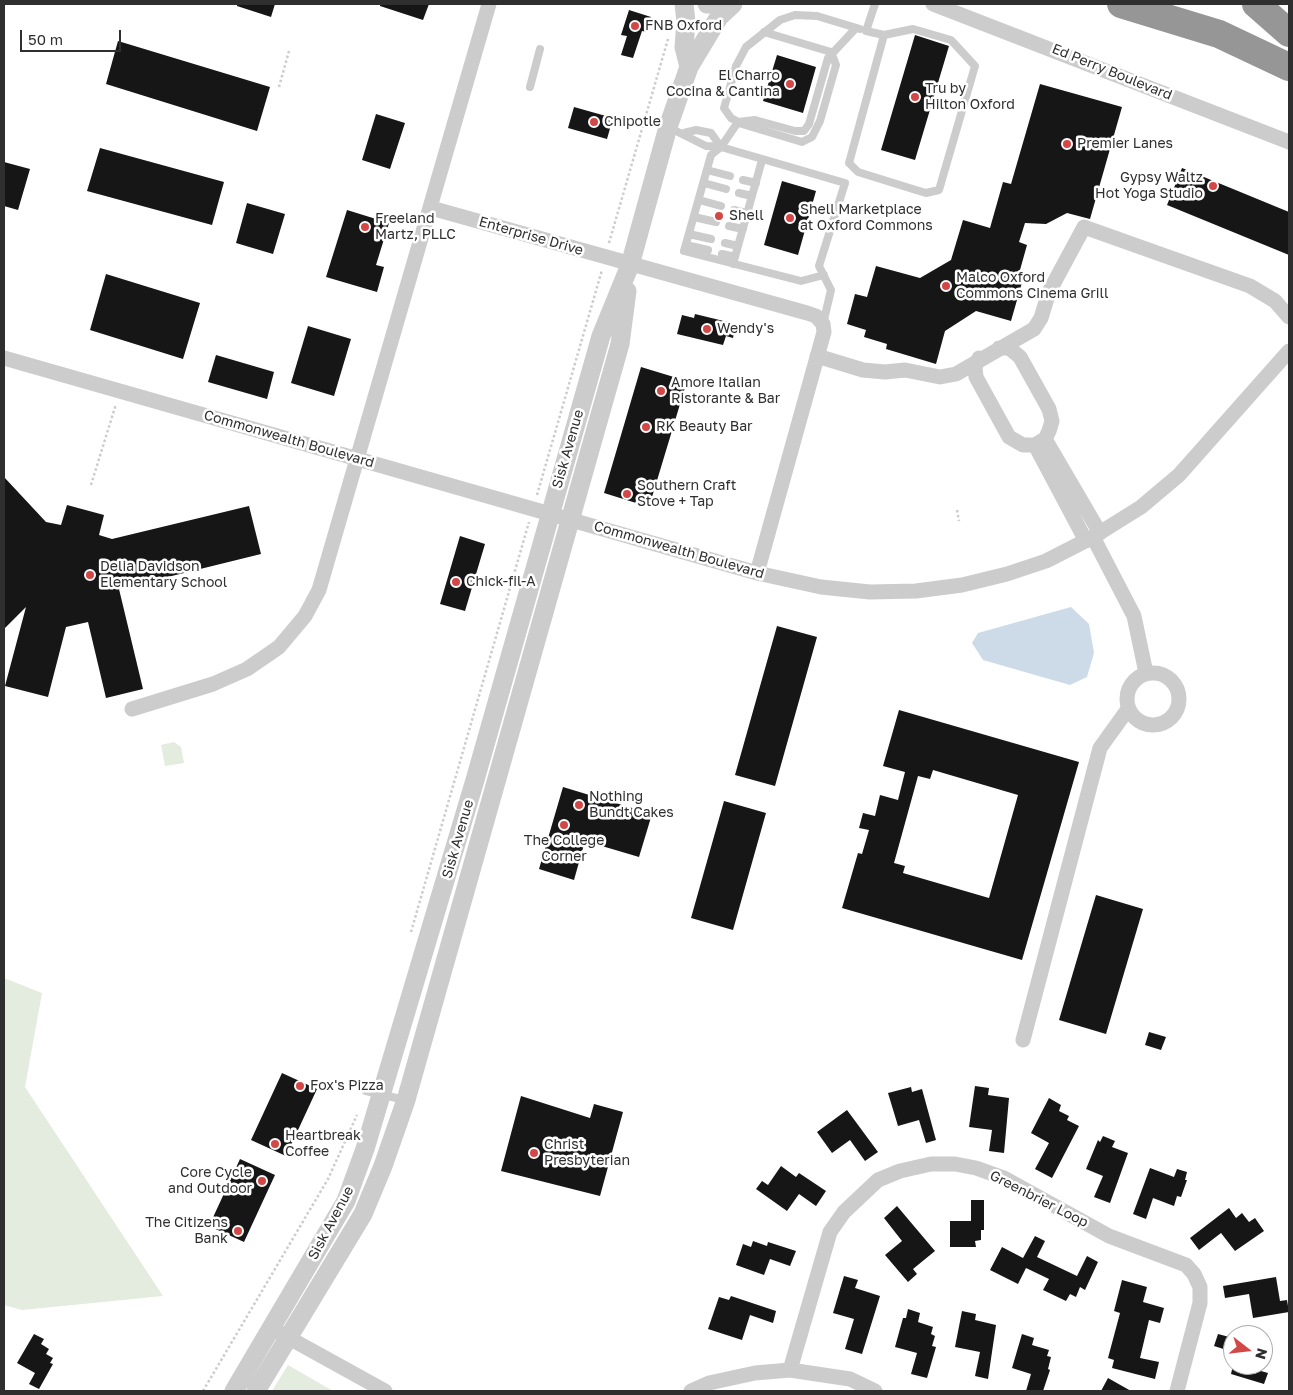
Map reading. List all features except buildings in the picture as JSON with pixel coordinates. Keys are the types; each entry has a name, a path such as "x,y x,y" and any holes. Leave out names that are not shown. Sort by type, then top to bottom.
{"highway":[{"path":"1121,4 1219,34 1289,67"},
{"path":"1256,4 1289,33"}],"street":[{"path":"132,709 213,684 247,669 279,647 305,616 319,590 431,208 488,4"},
{"path":"684,4 686,22 684,47 689,67"},
{"name":"Sisk Avenue","path":"708,4 732,4"},
{"name":"Sisk Avenue","path":"234,1391 346,1200 374,1093 541,512 601,336 630,265 676,130 689,67 719,17 732,4"},
{"name":"Ed Perry Boulevard","path":"933,4 1289,142"},
{"name":"Enterprise Drive","path":"431,208 807,313 816,316 823,324"},
{"path":"817,356 863,370 885,372 905,370 940,376 956,374 979,358 1023,337 1034,329 1041,318 1049,292 1084,227 1250,286 1275,301 1289,317"},
{"name":"Sisk Avenue","path":"256,1391 363,1214 410,1101 620,344 630,265"},
{"path":"757,572 824,332 823,324"},
{"path":"999,348 1009,348 1020,357 1049,409 1052,421 1040,442"},
{"name":"Commonwealth Boulevard","path":"4,358 571,521 757,572 821,587 870,592 916,591 962,584 1007,574 1046,560 1093,537 1140,507 1179,475 1289,350"},
{"path":"979,358 975,367 976,377 1009,437 1023,445 1040,442"},
{"path":"1040,442 1134,616 1146,673"},
{"path":"1155,672 1171,680 1178,693 1177,709 1166,721 1150,725 1133,717 1128,709 1127,692 1138,677 1146,673 1155,672"},
{"path":"1023,1040 1100,748 1128,709"},
{"name":"Greenbrier Loop","path":"790,1370 830,1232 844,1212 860,1196 885,1177 900,1171 931,1164 955,1164 976,1168 1004,1178 1109,1236 1186,1264 1194,1274 1200,1287 1200,1303 1177,1391"},
{"path":"271,1328 289,1336 385,1391"},
{"path":"691,1391 709,1382 755,1373 790,1370 850,1379 875,1391"}],"lane":[{"path":"866,30 875,4"},
{"path":"831,52 836,65 820,121 812,137 802,142 738,122 731,118 724,108 736,66 746,47 780,20 795,14 817,16 884,36 913,29 951,40 975,66 939,190 926,193 858,172 848,163 884,36"},
{"path":"831,52 856,28"},
{"path":"764,32 831,52"},
{"path":"530,87 540,49"},
{"path":"738,122 721,147 711,155 684,251 734,260 801,281 824,276"},
{"path":"676,130 696,130 711,133 721,147"},
{"path":"676,130 692,141 706,146 721,147 845,183 819,266 831,290 823,324"},
{"path":"734,260 762,160"},
{"path":"707,170 730,176"},
{"path":"742,180 756,183"},
{"path":"704,183 726,189"},
{"path":"739,192 752,196"},
{"path":"699,200 721,206"},
{"path":"734,210 747,213"},
{"path":"694,217 716,222"},
{"path":"729,226 743,229"},
{"path":"689,234 711,239"},
{"path":"725,242 738,246"},
{"path":"686,244 708,250"},
{"path":"722,254 734,260"},
{"path":"374,1093 410,1101"}],"path":[{"path":"409,939 541,512 605,258 670,32"},
{"path":"279,87 289,51"},
{"path":"91,485 116,404"},
{"path":"957,510 959,521"},
{"path":"203,1391 328,1179 355,1121 374,1093"}],"shaded area":[{"path":"174,742 181,747 184,763 165,766 161,745"},
{"path":"4,978 42,993 25,1087 163,1296 22,1310 4,1305"},
{"path":"288,1365 333,1391 272,1391"}],"water":[{"path":"1071,607 1089,624 1094,653 1087,677 1070,685 983,660 972,643 978,633"}],"place":[{"name":"FNB Oxford","path":"635,26"},
{"name":"El Charro Cocina & Cantina","path":"790,84"},
{"name":"Tru by Hilton Oxford","path":"915,97"},
{"name":"Chipotle","path":"594,122"},
{"name":"Premier Lanes","path":"1067,144"},
{"name":"Gypsy Waltz Hot Yoga Studio","path":"1213,186"},
{"name":"Shell","path":"719,216"},
{"name":"Shell Marketplace at Oxford Commons","path":"790,218"},
{"name":"Freeland Martz, PLLC","path":"365,227"},
{"name":"Malco Oxford Commons Cinema Grill","path":"946,286"},
{"name":"Wendy's","path":"707,329"},
{"name":"Amore Italian Ristorante & Bar","path":"661,391"},
{"name":"RK Beauty Bar","path":"646,427"},
{"name":"Southern Craft Stove + Tap","path":"627,494"},
{"name":"Delia Davidson Elementary School","path":"90,575"},
{"name":"Chick-fil-A","path":"456,582"},
{"name":"Nothing Bundt Cakes","path":"579,805"},
{"name":"The College Corner","path":"564,825"},
{"name":"Fox's Pizza","path":"300,1086"},
{"name":"Heartbreak Coffee","path":"275,1144"},
{"name":"Christ Presbyterian","path":"534,1153"},
{"name":"Core Cycle and Outdoor","path":"262,1181"},
{"name":"The Citizens Bank","path":"238,1231"}]}
